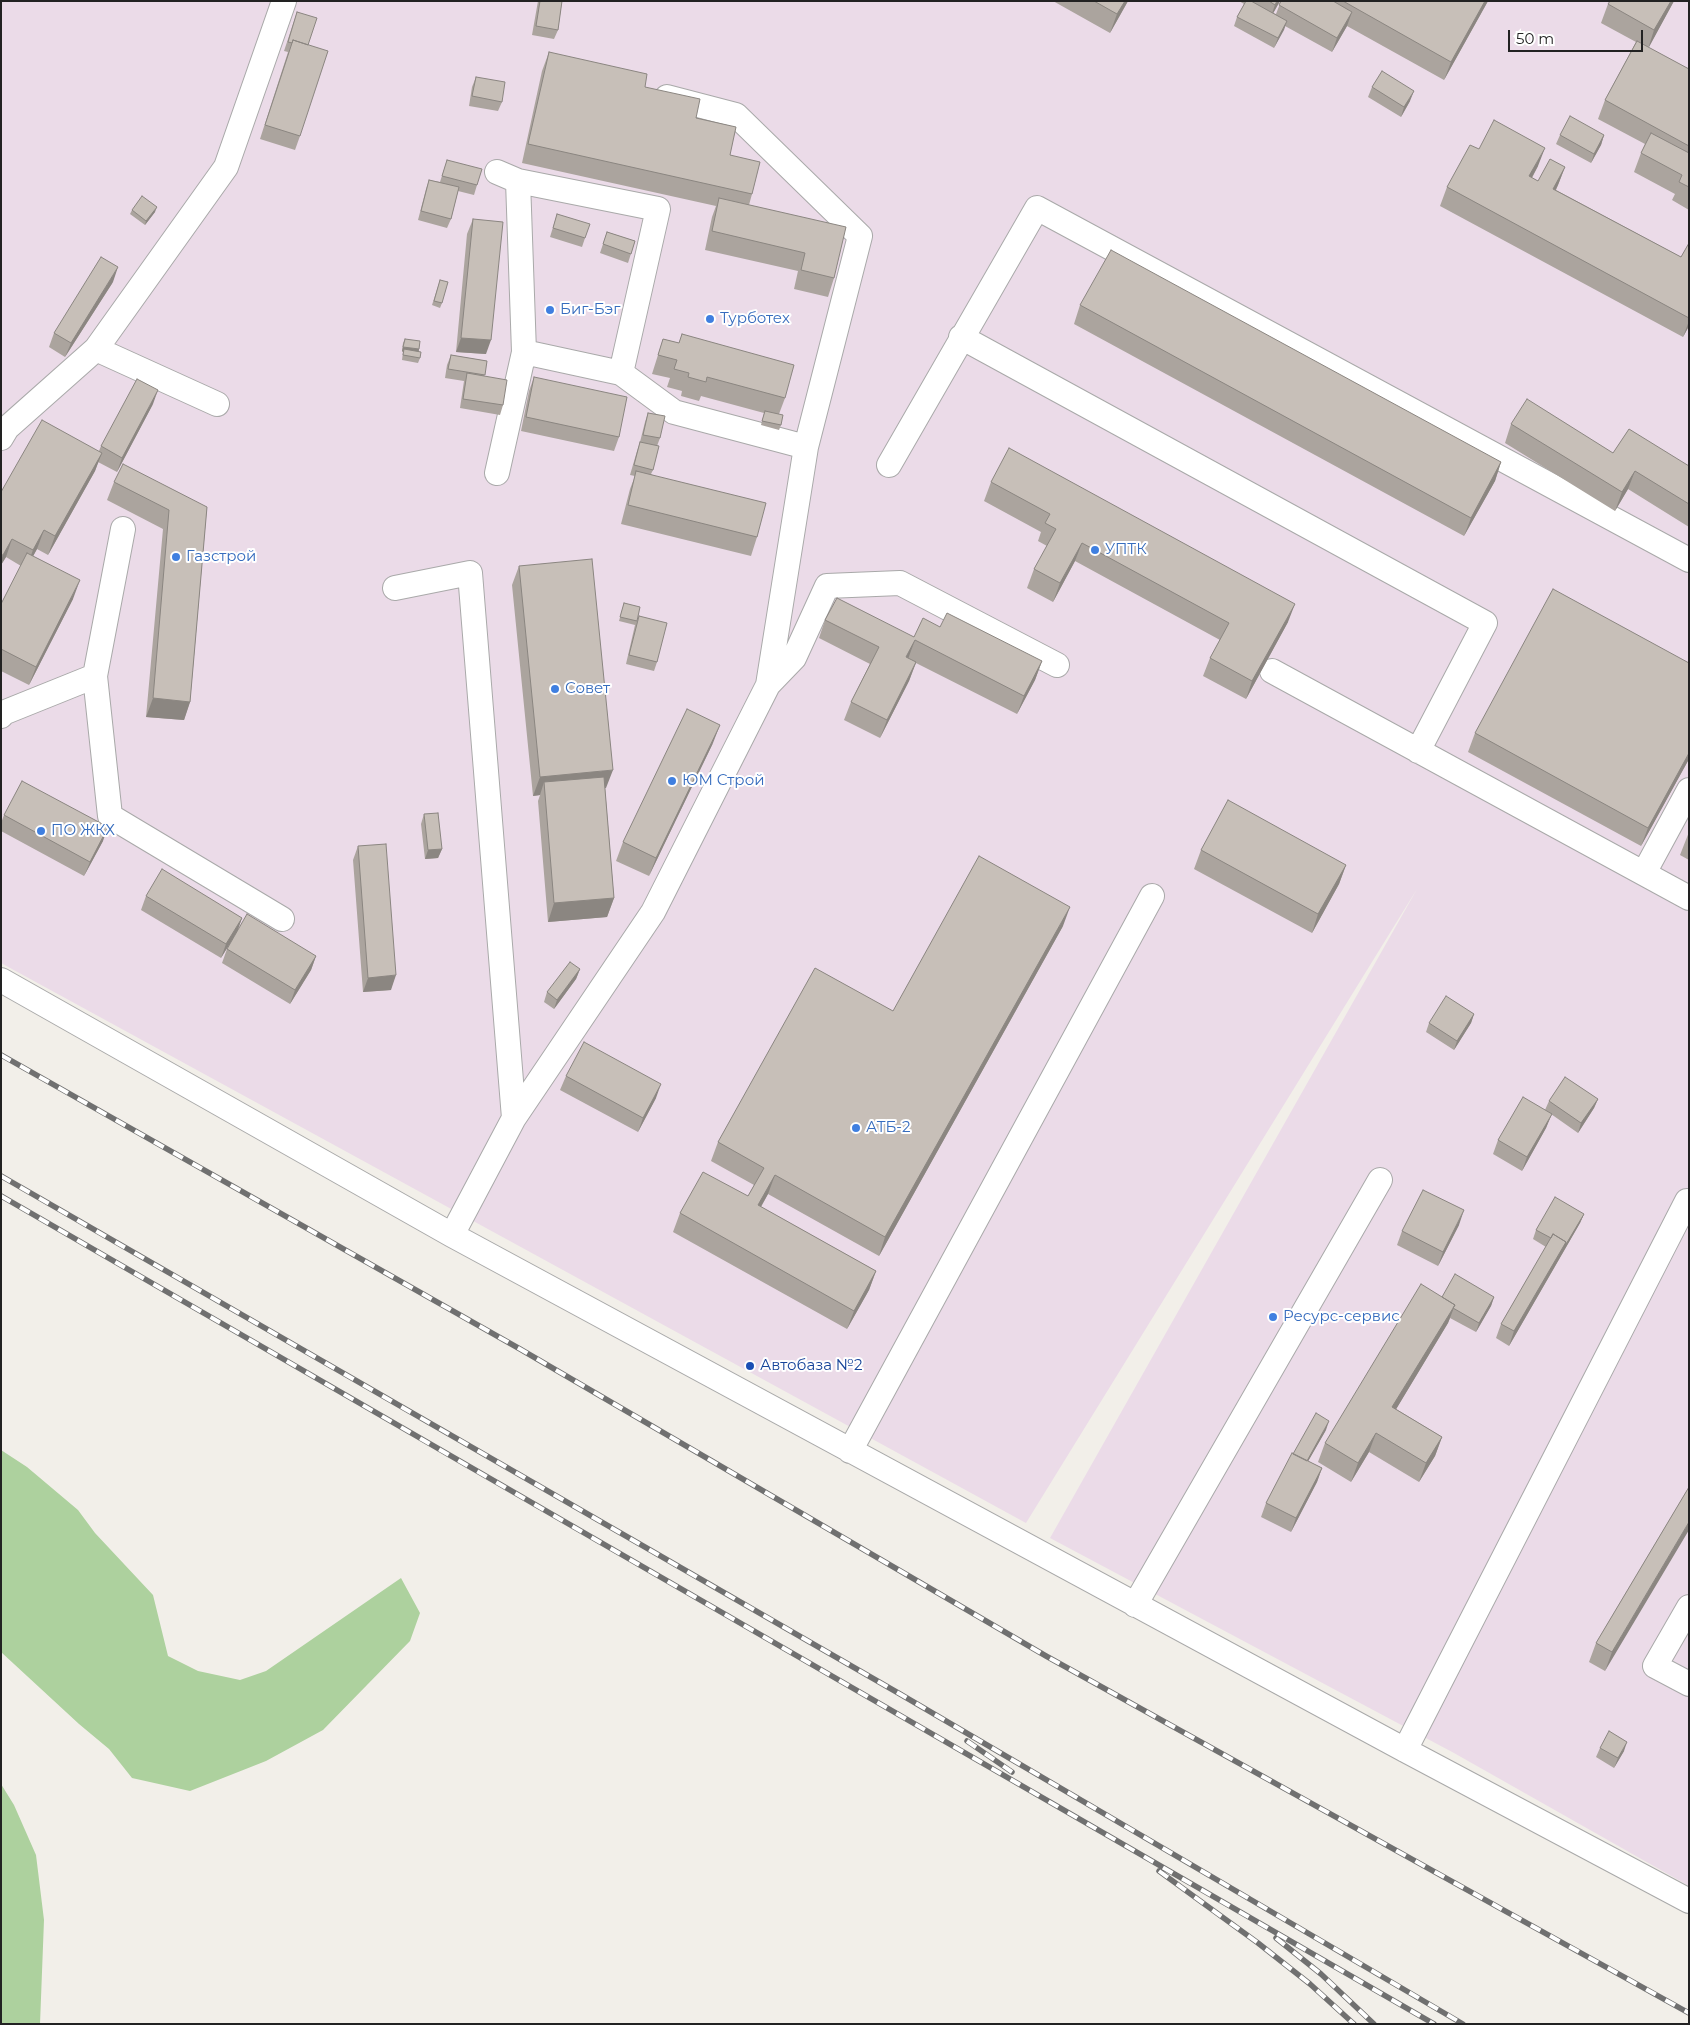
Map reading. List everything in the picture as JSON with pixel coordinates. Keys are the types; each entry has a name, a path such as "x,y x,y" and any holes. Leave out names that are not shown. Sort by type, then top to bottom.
{"street":[{"path":"1,438 7,428 96,349 226,167 284,1"},
{"path":"656,94 736,115 860,236 806,447 768,685"},
{"path":"497,473 524,352 508,176 658,209 621,373"},
{"path":"888,464 1037,208 1689,560"},
{"path":"961,337 1485,623 1418,751"},
{"path":"96,349 217,404"},
{"path":"524,352 621,373 674,412 806,447"},
{"path":"122,529 95,676 110,816 282,919"},
{"path":"395,588 470,573 514,1118"},
{"path":"452,1235 514,1118 653,912 768,685 794,658 827,586 900,583 1057,665"},
{"path":"1272,671 1689,898"},
{"path":"1,716 3,713 95,676"},
{"path":"1644,873 1689,790"},
{"path":"850,1451 1152,896"},
{"path":"1,980 452,1235 1135,1605 1689,1901"},
{"path":"1135,1605 1380,1180"},
{"path":"1405,1750 1686,1201"},
{"path":"1689,1606 1656,1666 1689,1684"}],"shaded area":[{"path":"1,1 1689,1 1689,1886 1454,1753 1050,1538 1417,889 1026,1523 1,963"}],"green space":[{"path":"1,1450 27,1467 78,1510 95,1533 153,1595 168,1656 198,1671 240,1680 266,1671 401,1578 420,1613 410,1641 323,1730 266,1761 190,1791 132,1778 109,1749 1,1652"},
{"path":"1,1784 14,1805 36,1855 44,1920 40,2024 1,2024"}],"building":[{"path":"540,1 562,1 558,30 536,26"},
{"path":"1094,1 1125,1 1117,14"},
{"path":"1246,1 1251,1 1287,21 1278,38 1237,17"},
{"path":"1269,1 1277,1 1275,5"},
{"path":"1281,1 1333,1 1352,12 1337,38 1279,5"},
{"path":"1343,1 1485,1 1451,62"},
{"path":"1610,1 1671,1 1654,30 1608,4"},
{"path":"297,12 317,18 308,45 293,40 292,43 288,42"},
{"path":"293,40 328,51 300,136 265,125"},
{"path":"1637,41 1689,69 1689,146 1605,100"},
{"path":"549,52 647,74 645,87 700,99 696,118 736,127 730,155 760,162 752,194 528,144"},
{"path":"1382,71 1414,91 1404,107 1372,87"},
{"path":"476,77 505,82 502,102 472,96"},
{"path":"1570,116 1604,135 1594,154 1560,135"},
{"path":"1494,120 1545,148 1529,176 1538,181 1550,159 1565,167 1553,189 1681,257 1689,243 1689,318 1447,187 1470,145 1479,149"},
{"path":"1651,133 1689,153 1689,187 1679,182 1682,175 1641,153"},
{"path":"447,160 482,169 477,185 442,176"},
{"path":"429,180 459,187 451,219 421,211"},
{"path":"142,196 157,207 146,221 132,210"},
{"path":"719,198 846,227 834,278 801,270 805,253 712,231"},
{"path":"557,214 590,224 585,238 553,228"},
{"path":"473,219 503,222 491,340 461,338"},
{"path":"607,232 635,241 631,254 603,244"},
{"path":"1111,250 1501,462 1471,518 1080,305"},
{"path":"101,257 118,267 71,343 54,333"},
{"path":"440,280 448,282 442,303 434,301"},
{"path":"682,334 794,365 785,398 707,377 706,382 688,377 689,373 674,369 677,360 658,355 663,339 679,343"},
{"path":"405,339 420,341 419,349 403,347"},
{"path":"404,349 421,352 420,358 403,355"},
{"path":"451,355 487,361 485,375 448,369"},
{"path":"467,373 507,380 503,405 463,399"},
{"path":"534,377 627,397 619,437 526,417"},
{"path":"137,379 158,390 122,458 101,446"},
{"path":"1527,399 1613,453 1629,429 1689,466 1689,504 1635,471 1622,492 1511,424"},
{"path":"765,411 783,415 781,425 762,421"},
{"path":"648,413 665,416 660,438 643,435"},
{"path":"42,420 102,453 55,536 44,530 33,550 12,539 3,555 1,555 1,492"},
{"path":"640,442 659,446 653,470 634,465"},
{"path":"1009,448 1295,604 1252,681 1210,658 1229,623 1082,543 1060,583 1034,569 1056,529 1045,523 1050,514 991,482"},
{"path":"123,464 207,507 190,702 153,698 169,510 114,482"},
{"path":"636,471 766,503 757,537 628,505"},
{"path":"27,553 80,580 36,667 1,649 1,604"},
{"path":"592,559 613,770 540,777 519,566"},
{"path":"1553,589 1689,663 1689,753 1648,828 1475,733"},
{"path":"837,598 914,637 923,618 940,627 947,613 1042,661 1024,696 915,640 906,657 916,662 887,720 851,702 879,647 825,620"},
{"path":"624,603 640,607 637,621 620,617"},
{"path":"639,616 667,623 657,662 629,655"},
{"path":"687,709 720,725 656,858 623,842"},
{"path":"604,777 614,898 554,903 544,782"},
{"path":"22,781 108,827 90,862 4,815"},
{"path":"1228,800 1346,865 1318,914 1201,850"},
{"path":"438,813 442,849 428,850 424,814"},
{"path":"386,844 396,975 368,978 358,846"},
{"path":"979,856 1070,907 885,1237 775,1175 758,1205 876,1271 854,1311 680,1213 703,1172 748,1196 764,1168 718,1142 815,968 893,1011"},
{"path":"162,869 242,918 226,944 146,896"},
{"path":"247,914 316,956 295,990 227,949"},
{"path":"570,962 580,969 557,1000 547,992"},
{"path":"1446,996 1474,1014 1457,1041 1429,1023"},
{"path":"584,1042 661,1084 643,1118 566,1076"},
{"path":"1565,1077 1598,1099 1581,1123 1549,1101"},
{"path":"1523,1097 1552,1114 1527,1157 1498,1140"},
{"path":"1423,1190 1464,1210 1443,1252 1402,1231"},
{"path":"1555,1197 1584,1214 1565,1246 1566,1242 1553,1234 1551,1238 1536,1230"},
{"path":"1553,1234 1566,1242 1514,1331 1501,1324"},
{"path":"1455,1274 1494,1297 1479,1323 1453,1308 1455,1305 1442,1297"},
{"path":"1421,1284 1455,1305 1392,1407 1442,1437 1426,1463 1376,1433 1358,1463 1325,1443"},
{"path":"1316,1413 1329,1421 1307,1461 1293,1454"},
{"path":"1292,1453 1322,1468 1296,1518 1266,1503"},
{"path":"1689,1487 1689,1522 1612,1652 1596,1643"},
{"path":"1609,1731 1627,1742 1618,1758 1600,1748"}],"railway":[{"path":"1,1055 520,1349 1046,1656 1689,2013"},
{"path":"1,1176 900,1694 1463,2024"},
{"path":"1,1196 1434,2024"},
{"path":"967,1741 1012,1772"},
{"path":"1159,1871 1258,1943 1310,1984 1354,2024"},
{"path":"1276,1938 1321,1974 1374,2024"}],"place":[{"name":"Биг-Бэг","path":"550,310"},
{"name":"Турботех","path":"710,319"},
{"name":"УПТК","path":"1095,550"},
{"name":"Газстрой","path":"176,557"},
{"name":"Совет","path":"555,689"},
{"name":"ЮМ Строй","path":"672,781"},
{"name":"ПО ЖКХ","path":"41,831"},
{"name":"АТБ-2","path":"856,1128"},
{"name":"Ресурс-сервис","path":"1273,1317"},
{"name":"Автобаза №2","path":"750,1366"}]}
